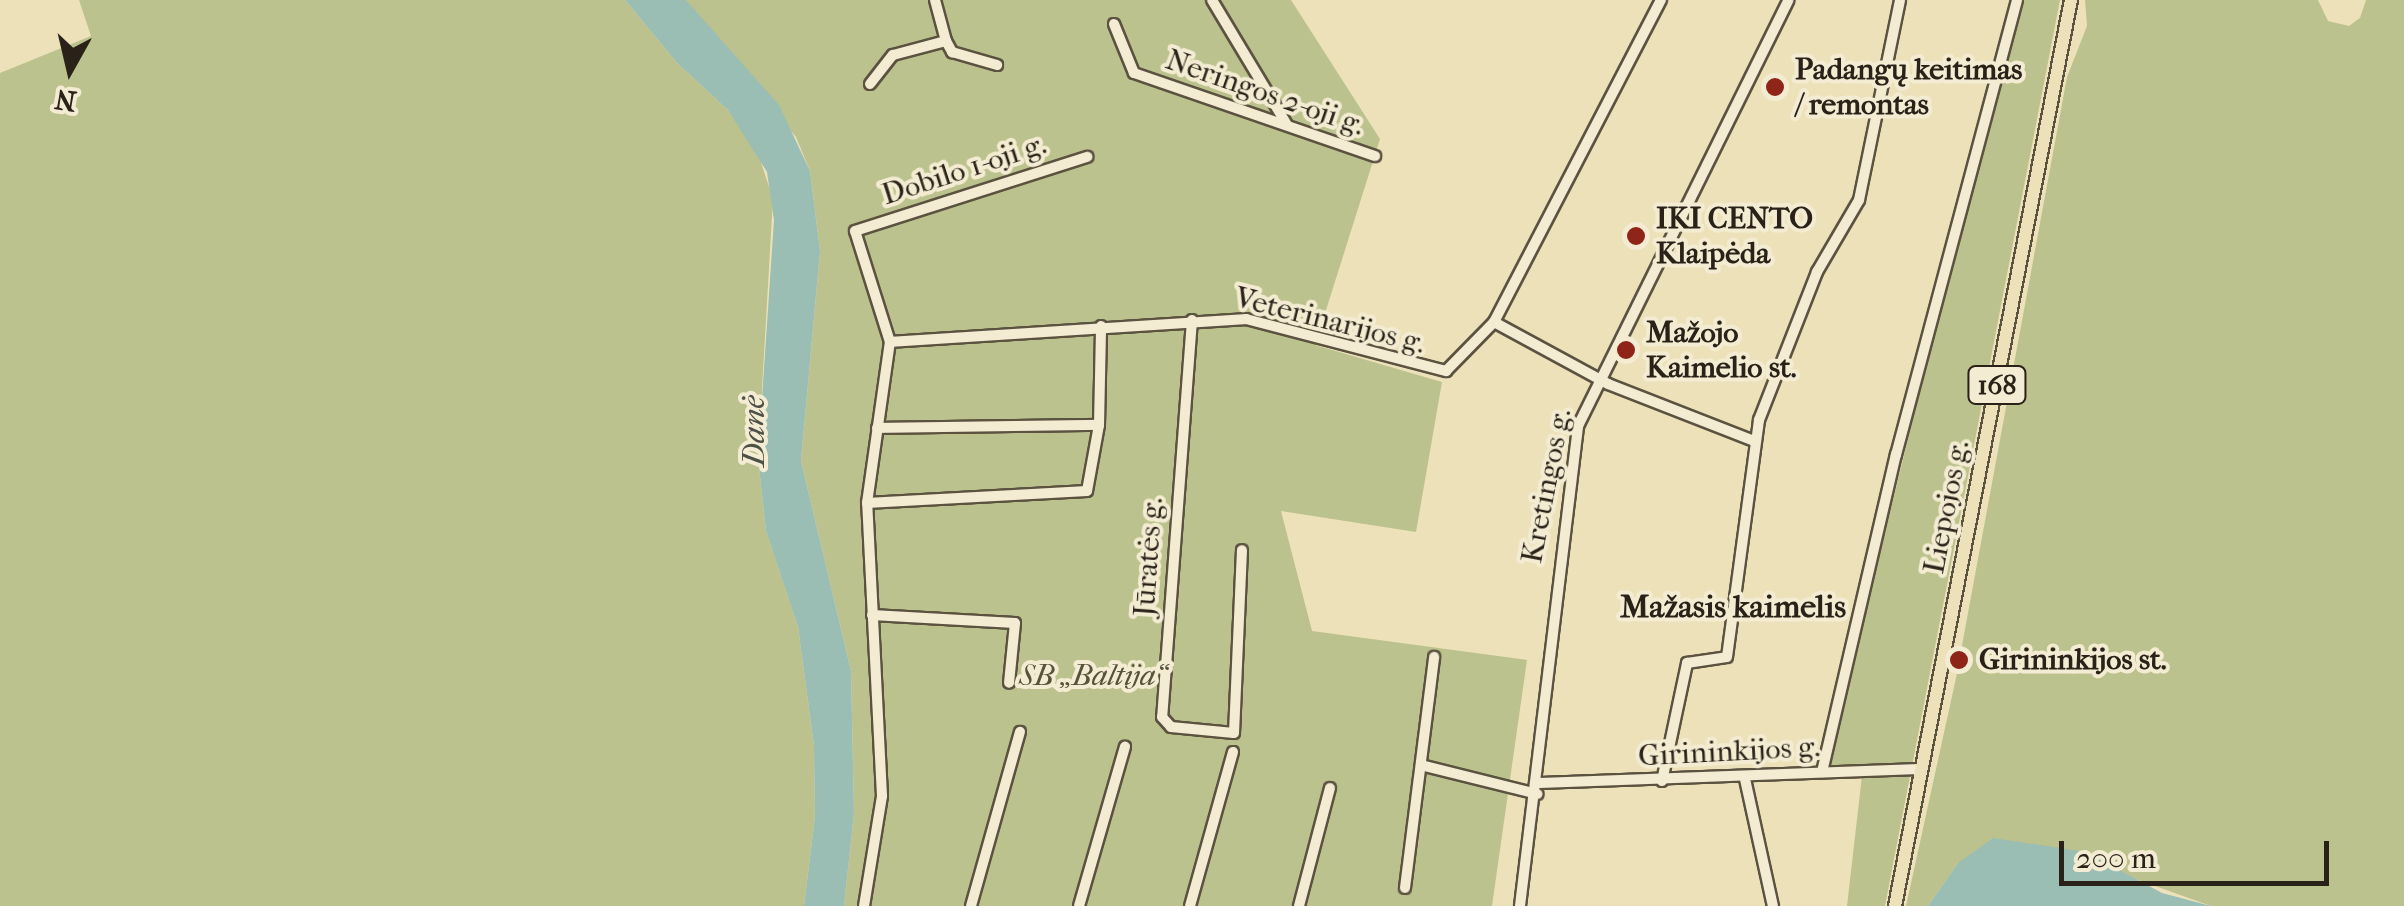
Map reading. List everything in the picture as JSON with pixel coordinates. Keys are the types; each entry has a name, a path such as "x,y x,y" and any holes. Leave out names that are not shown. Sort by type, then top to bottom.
{"main road":[{"name":"Liepojos g.","path":"1895,906 2071,0"}],"street":[{"path":"935,0 952,52 998,65"},
{"path":"1212,0 1286,123"},
{"name":"Veterinarijos g.","path":"890,342 1192,320 1246,320 1435,373 1454,365 1477,332 1494,322 1661,0"},
{"name":"Kretingos g.","path":"1520,906 1538,788 1566,488 1578,426 1598,378 1789,0"},
{"path":"1662,781 1687,663 1727,657 1754,441 1817,272 1860,200 1900,0"},
{"name":"Liepojos g.","path":"1822,772 1896,455 2017,0"},
{"name":"Neringos 2-oji g.","path":"1114,24 1134,73 1375,156"},
{"path":"870,84 893,55 946,41"},
{"name":"Dobilo 1-oji g.","path":"890,342 856,230 1087,157"},
{"name":"Jūratės g.","path":"1192,320 1162,717 1171,727 1234,733 1242,550"},
{"path":"1494,322 1598,378 1754,441"},
{"path":"867,503 1087,490 1099,425 1101,326"},
{"path":"864,906 882,796 867,503 890,342"},
{"path":"877,428 1099,425"},
{"path":"872,615 1016,623 1009,683"},
{"path":"1405,888 1434,657"},
{"path":"971,906 1020,732"},
{"path":"1079,906 1125,746"},
{"path":"1190,906 1234,752"},
{"name":"Girininkijos g.","path":"1421,766 1538,788 1922,770"},
{"path":"1744,778 1773,906"},
{"path":"1298,906 1330,788"}],"green space":[{"path":"79,0 625,0 678,64 728,110 755,144 773,199 758,458 766,531 798,627 814,746 815,816 804,906 0,906 0,73 91,36"},
{"name":"SB „Baltija“","path":"686,0 1291,0 1380,139 1315,345 1442,382 1416,532 1281,511 1312,631 1527,660 1492,906 844,906 854,813 851,671 801,461 820,251 810,171 796,137"},
{"path":"2025,0 2060,0 1885,906 1847,906 1863,767 1827,768 1964,212"},
{"path":"2085,0 2318,0 2328,21 2349,26 2360,18 2366,0 2404,0 2404,906 2211,906 2127,876 1958,863 1928,906 1906,906 1956,678 2067,77 2087,26"}],"water":[{"path":"625,0 686,0 779,105 810,171 820,251 801,461 851,671 854,813 844,906 804,906 815,816 814,746 798,627 766,531 758,458 774,220 767,172 728,110 678,64"},
{"path":"1993,838 2086,852 2162,893 2211,906 1928,906 1958,863"}],"place":[{"name":"Padangų keitimas / remontas","path":"1775,87"},
{"name":"IKI CENTO Klaipėda","path":"1636,236"},
{"name":"Mažojo Kaimelio st.","path":"1626,350"},
{"name":"Girininkijos st.","path":"1959,660"}],"district":[{"name":"Mažasis kaimelis","path":"1733,607"}],"water label":[{"name":"Danė","path":"754,431"}]}
